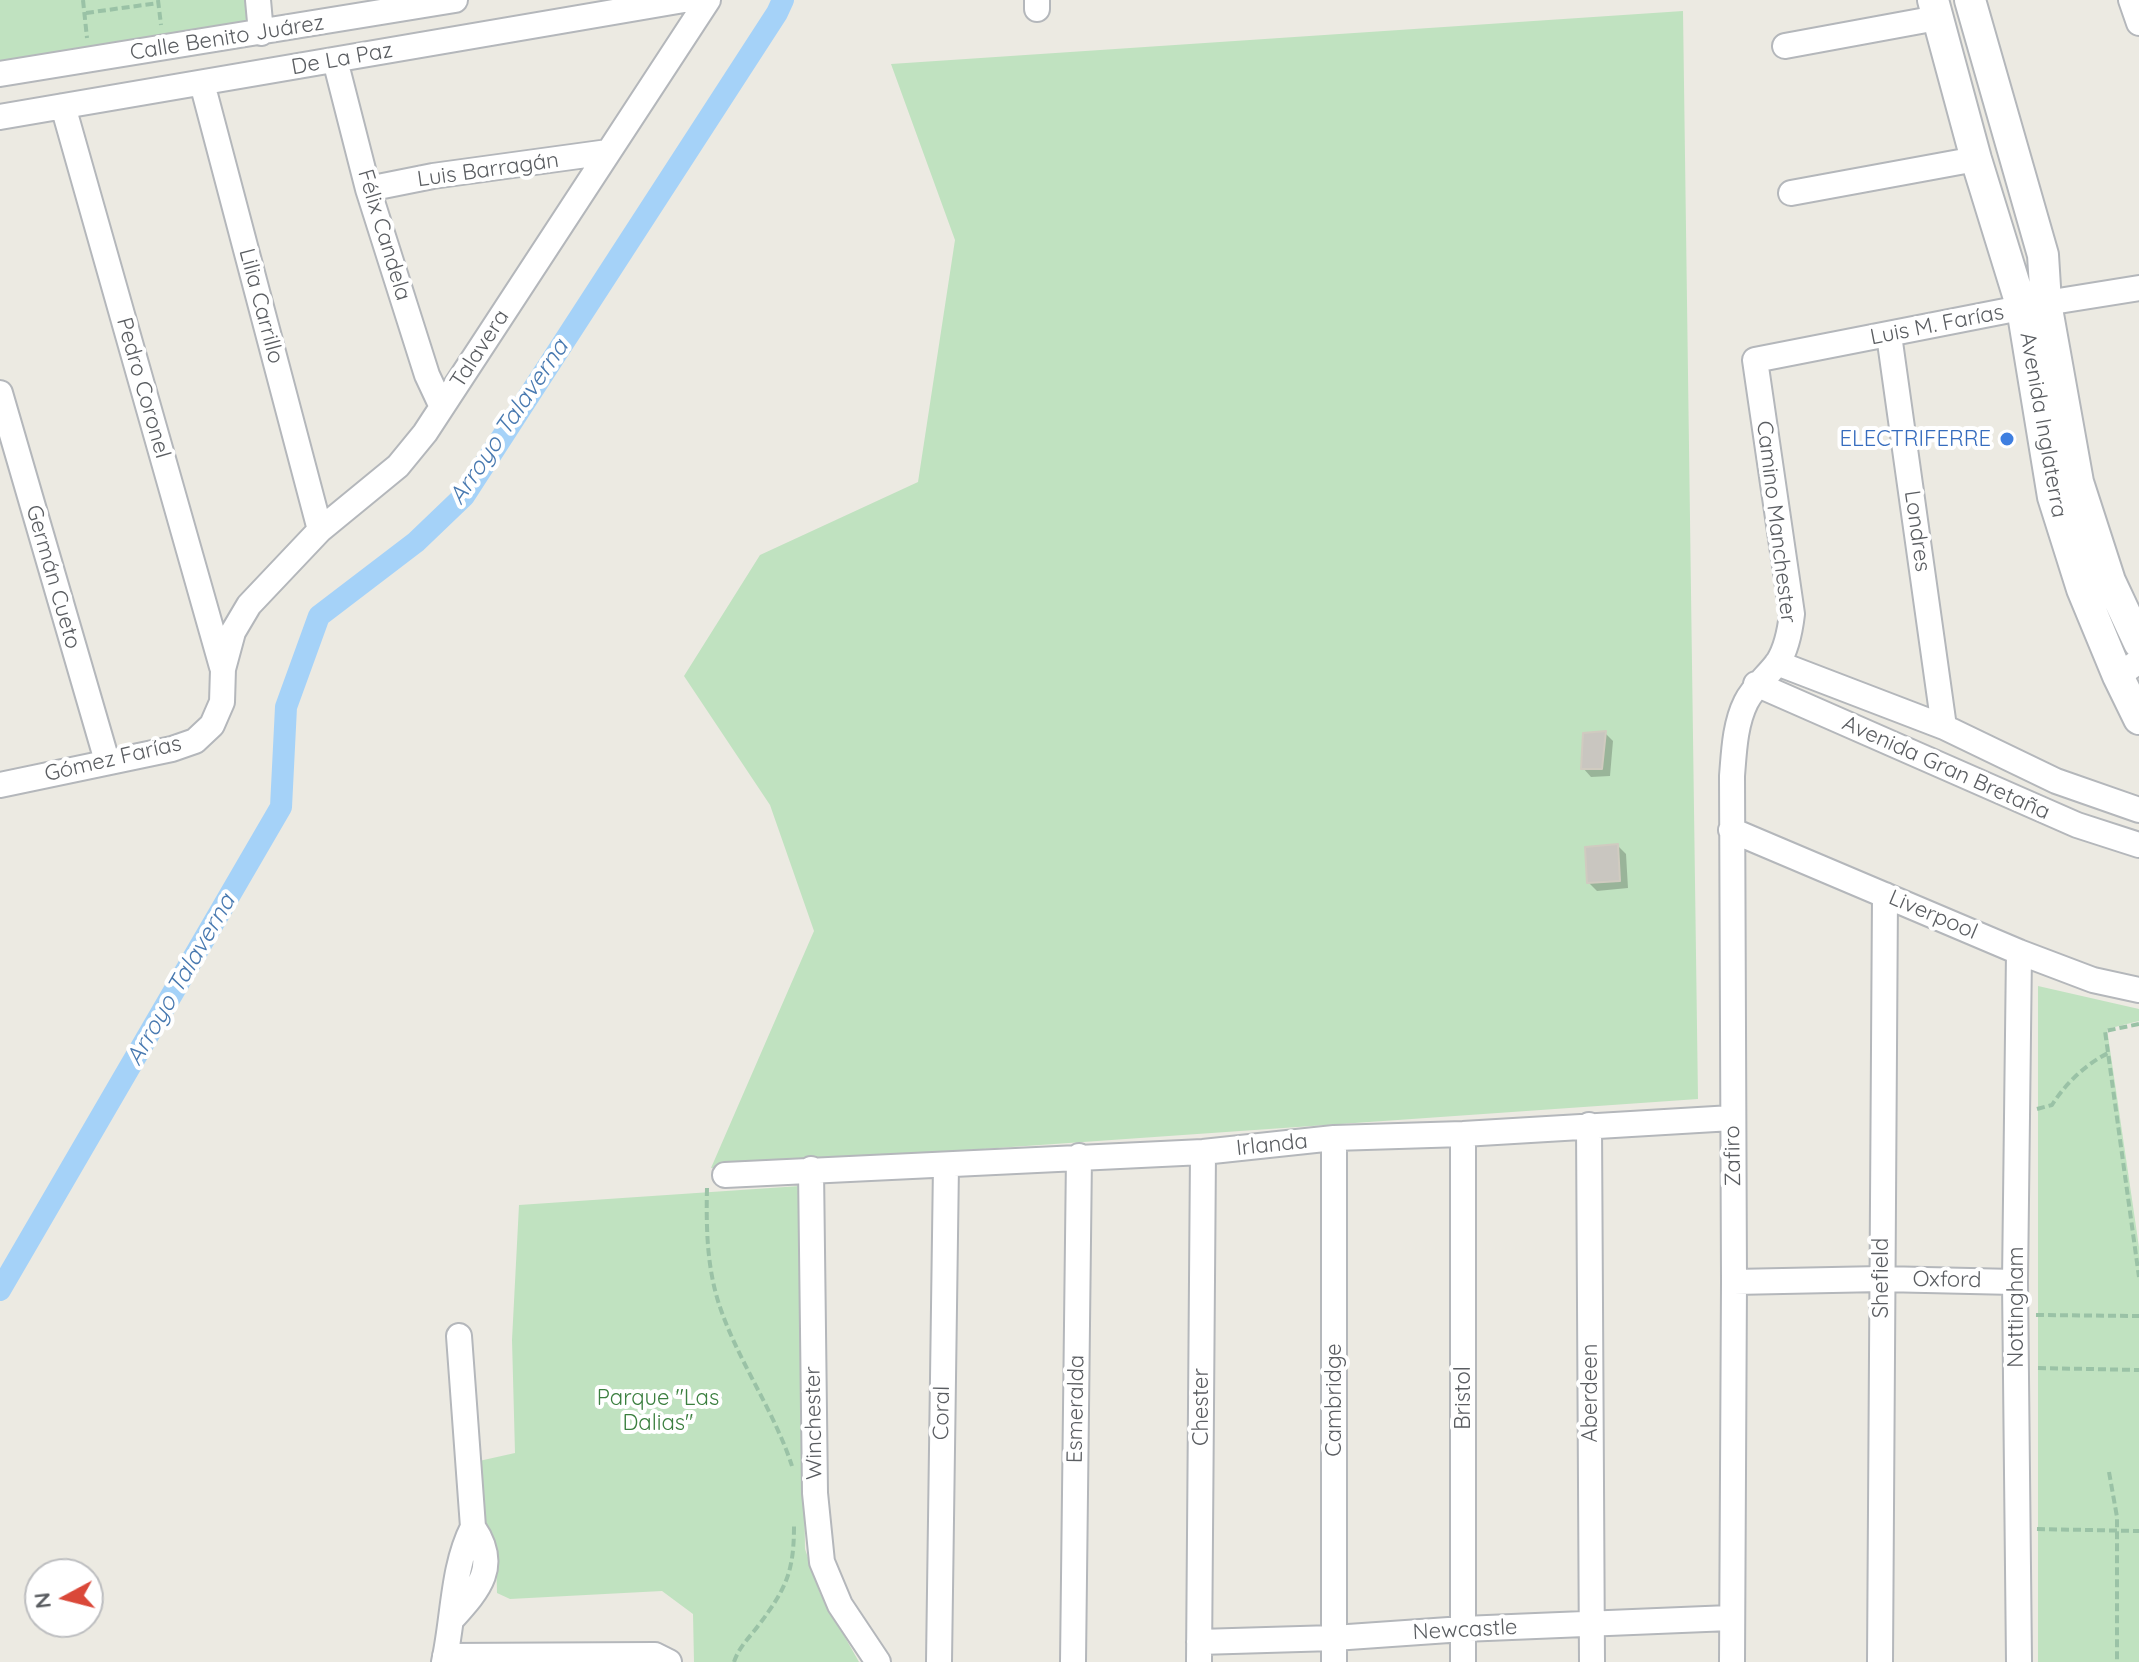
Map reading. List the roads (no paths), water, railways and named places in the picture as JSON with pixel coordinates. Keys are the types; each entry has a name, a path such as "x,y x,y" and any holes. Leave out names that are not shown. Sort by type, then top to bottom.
{"street":[{"path":"258,0 261,33"},
{"name":"Calle Benito Juárez","path":"0,74 261,33 393,5 455,0"},
{"name":"De La Paz","path":"0,117 684,0"},
{"name":"Talavera","path":"223,669 233,632 249,605 320,530 398,466 442,407 708,0"},
{"path":"1970,0 2043,255 2034,305"},
{"path":"2131,0 2139,23"},
{"path":"1785,46 1935,9 1976,159 2034,305"},
{"name":"Félix Candela","path":"335,60 368,189 427,375 442,407"},
{"name":"Lilia Carrillo","path":"202,83 320,530"},
{"name":"Pedro Coronel","path":"63,106 223,669"},
{"name":"Luis Barragán","path":"368,189 433,176 608,152"},
{"path":"1791,193 1976,159"},
{"name":"Luis M. Farías","path":"1757,379 1755,360 2034,305 2139,288"},
{"name":"Avenida Inglaterra","path":"2034,305 2078,482 2110,581 2139,643"},
{"name":"Avenida Inglaterra","path":"2034,305 2053,497 2082,589 2128,669 2139,719"},
{"name":"Londres","path":"1889,335 1944,727"},
{"name":"Camino Manchester","path":"1757,379 1792,614 1790,630 1777,663"},
{"name":"Germán Cueto","path":"0,393 107,761"},
{"name":"Avenida Gran Bretaña","path":"1777,663 1944,727 2056,781 2139,810"},
{"name":"Zafiro","path":"1732,1662 1734,1282 1731,830 1735,737 1745,704 1756,684 1777,663"},
{"name":"Gómez Farías","path":"0,785 172,749 195,741 212,725 222,702 223,669"},
{"name":"Avenida Gran Bretaña","path":"1756,684 2077,825 2139,845"},
{"name":"Liverpool","path":"1731,830 2019,952 2093,980 2139,990"},
{"name":"Shefield","path":"1880,1662 1885,895"},
{"name":"Nottingham","path":"2019,952 2015,1282 2019,1662"},
{"name":"Irlanda","path":"725,1175 1203,1152 1334,1138 1463,1134 1732,1118"},
{"name":"Aberdeen","path":"1589,1125 1592,1662"},
{"name":"Bristol","path":"1463,1134 1463,1662"},
{"name":"Cambridge","path":"1334,1138 1334,1650"},
{"name":"Chester","path":"1199,1652 1203,1152"},
{"name":"Esmeralda","path":"1073,1662 1079,1156"},
{"name":"Coral","path":"939,1662 946,1165"},
{"name":"Winchester","path":"811,1169 815,1493 822,1562 840,1605 878,1662"},
{"name":"Oxford","path":"1734,1282 1881,1279 2015,1282"},
{"path":"459,1336 473,1527 461,1550 444,1659 662,1659"},
{"name":"Newcastle","path":"1199,1652 1334,1650 1463,1629 1730,1618"}],"waterway":[{"name":"Arroyo Talaverna","path":"0,1290 281,807 286,707 319,616 416,542 464,496 783,0"}],"place":[{"name":"ELECTRIFERRE","path":"2007,439"}],"park label":[{"name":"Parque \"Las Dalias\"","path":"658,1410"}]}
